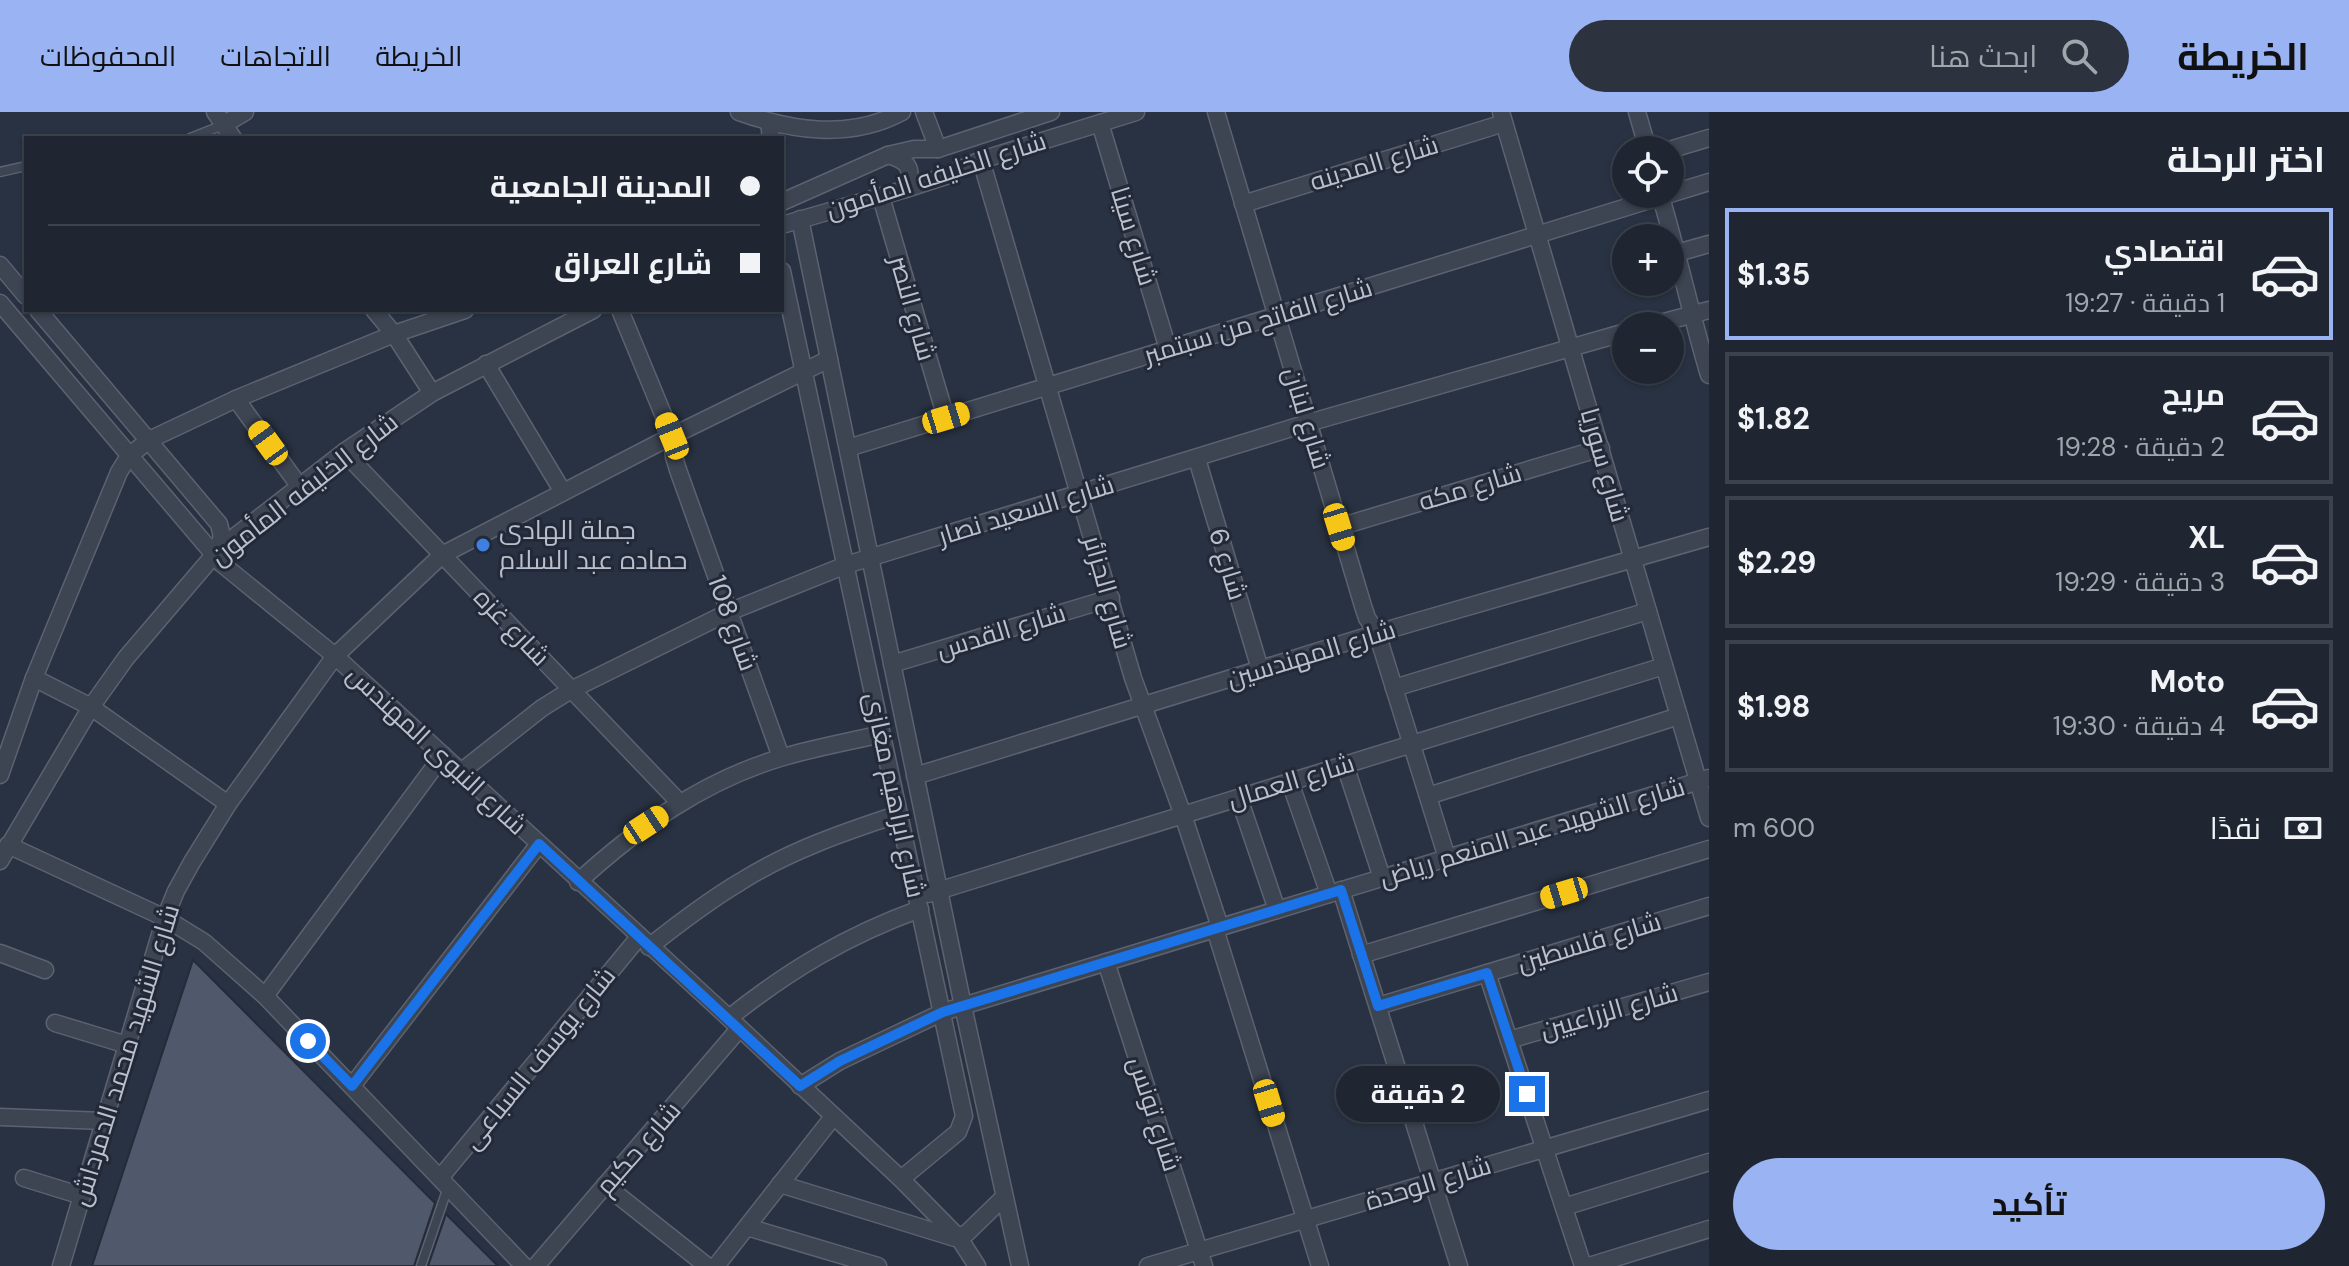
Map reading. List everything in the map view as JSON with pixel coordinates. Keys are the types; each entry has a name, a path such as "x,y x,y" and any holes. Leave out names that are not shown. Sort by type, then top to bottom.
{"street":[{"path":"224,125 245,112"},
{"path":"744,113 770,130 831,131 863,126 902,112"},
{"path":"924,112 938,149"},
{"name":"شارع الخليفه المأمون","path":"784,201 888,155 914,149 938,149 1051,112"},
{"name":"شارع الخليفه المأمون","path":"784,224 881,197 946,176 981,160 1136,112"},
{"name":"شارع لبنان","path":"1216,112 1367,618 1377,633 1447,858"},
{"path":"1640,113 1645,136"},
{"name":"شارع المدينه","path":"1243,204 1503,118"},
{"name":"شارع سوريا","path":"1503,118 1679,716 1704,780 1709,818"},
{"name":"شارع سينا","path":"1100,123 1168,349"},
{"path":"1684,146 1709,138"},
{"path":"888,155 901,158 908,167 911,177 906,189"},
{"name":"شارع الجزائر","path":"981,160 1133,678 1183,815 1320,1266"},
{"name":"شارع الفاتح من سبتمبر","path":"1684,189 1709,182"},
{"name":"شارع النصر","path":"881,197 946,418"},
{"name":"شارع الفاتح من سبتمبر","path":"848,448 1623,208"},
{"name":"شارع ابراهيم مغازى","path":"800,219 938,891 1020,1266"},
{"path":"1684,251 1709,244"},
{"path":"0,265 24,294"},
{"name":"شارع ابراهيم مغازى","path":"784,280 963,1107 963,1124 958,1132 901,1179"},
{"path":"1684,284 1708,366"},
{"name":"شارع النبوى المهندس","path":"0,303 231,573 335,656 901,1179"},
{"path":"1684,317 1709,310"},
{"path":"40,312 219,524 221,544 214,555"},
{"path":"376,312 394,334 432,393"},
{"path":"0,775 34,678 119,472 129,456 149,440 236,399 394,334 459,312"},
{"name":"شارع الخليفه المأمون","path":"0,861 91,707 126,658 214,555 344,452 432,393 589,312"},
{"name":"شارع 108","path":"621,312 672,436 678,470 781,757"},
{"name":"شارع السعيد نصار","path":"462,771 542,708 571,690 729,612 846,565 1308,423 1612,336"},
{"name":"شارع الشهيد محمد الدمرداش","path":"61,1266 165,918 187,872 228,804 335,656 442,555 829,359"},
{"path":"486,364 563,492"},
{"path":"236,399 300,487"},
{"name":"شارع مكه","path":"1339,527 1601,448"},
{"name":"شارع غزه","path":"344,452 680,803"},
{"name":"شارع 6","path":"1197,459 1260,669"},
{"name":"شارع المهندسين","path":"915,776 1377,633 1709,537"},
{"name":"شارع القدس","path":"892,664 1111,598"},
{"path":"1394,688 1648,611"},
{"name":"شارع العمال","path":"734,1024 764,990 838,943 938,891 1664,666"},
{"path":"34,678 91,707 228,804"},
{"path":"1428,796 1679,716"},
{"path":"578,882 646,825 680,803 747,770 781,757 881,734"},
{"path":"265,996 443,755"},
{"path":"1345,765 1382,878"},
{"name":"شارع الشهيد عبد المنعم رياض","path":"800,1086 840,1061 943,1012 1704,780"},
{"path":"1290,782 1361,955 1459,1266"},
{"path":"1239,798 1277,910"},
{"path":"644,942 742,880 819,843 899,814"},
{"path":"352,1086 539,844"},
{"path":"8,845 165,918 204,942 265,996 524,1266"},
{"path":"1361,955 1709,849"},
{"name":"شارع فلسطين","path":"1378,1006 1709,906"},
{"name":"شارع يوسف السباعى","path":"444,1182 644,942"},
{"path":"0,953 45,970"},
{"name":"شارع تونس","path":"1106,962 1201,1258"},
{"path":"1487,973 1583,1266"},
{"name":"شارع الزراعيين","path":"1509,1040 1709,982"},
{"path":"55,1023 127,1045"},
{"name":"شارع حكيم","path":"536,1266 734,1024"},
{"name":"شارع الوحدة","path":"1148,1266 1201,1258 1305,1220 1709,1100"},
{"path":"0,1117 104,1121"},
{"path":"716,1266 833,1117"},
{"path":"1564,1207 1709,1162"},
{"path":"24,1178 82,1196"},
{"path":"901,1179 959,1238 977,1266"},
{"path":"780,1184 959,1238 1004,1197"},
{"path":"605,1185 707,1266"},
{"path":"747,1227 878,1266"},
{"path":"1589,1266 1709,1229"}],"lane":[{"path":"195,136 224,125"},
{"path":"0,172 24,166"},
{"path":"421,1266 444,1182"}],"building":[{"path":"193,960 435,1203 414,1266 92,1266"},
{"path":"446,1214 498,1266 428,1266"}],"place":[{"name":"جملة الهادى حماده عبد السلام","path":"483,545"}],"route":[{"path":"308,1041 352,1086 539,844 800,1086 840,1061 943,1012 1341,890 1378,1006 1487,973 1527,1094"}]}
